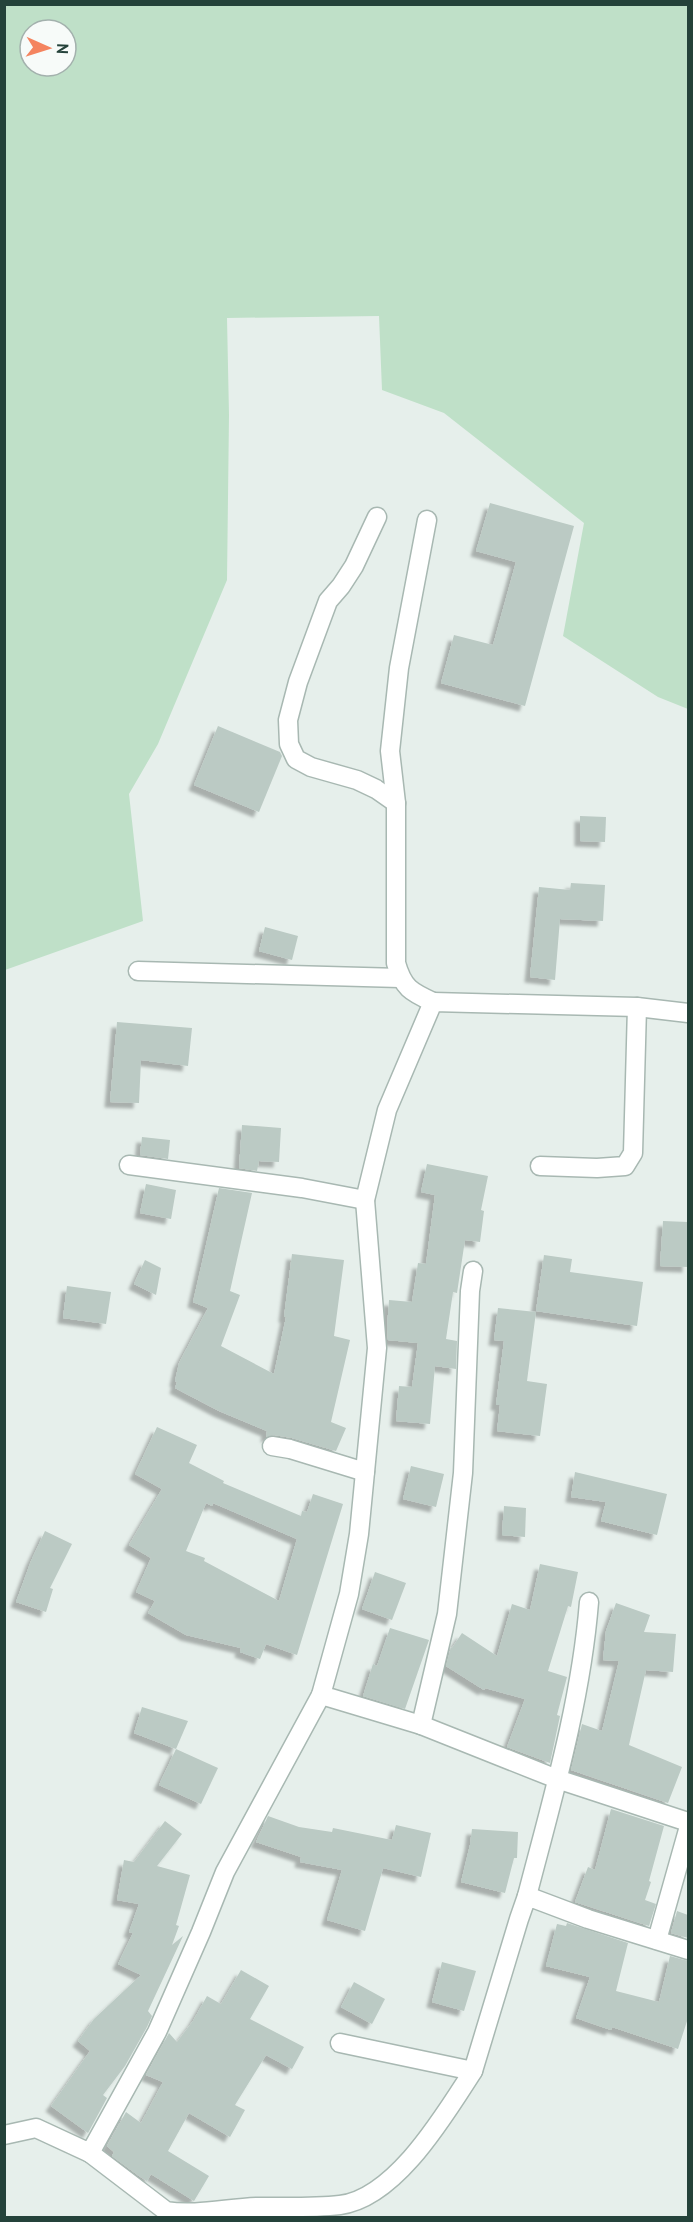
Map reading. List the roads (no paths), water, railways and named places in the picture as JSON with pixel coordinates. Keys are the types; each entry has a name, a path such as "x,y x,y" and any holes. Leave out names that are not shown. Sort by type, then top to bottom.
{"street":[{"path":"377,517 354,566 342,586 328,601 298,682 288,720 289,744 296,759 311,767 357,780 376,789 396,803"},
{"path":"427,520 399,668 390,750 396,803 395,954 400,978 413,993 433,1002 637,1007 688,1012"},
{"path":"138,971 400,978"},
{"path":"90,2153 157,2032 225,1872 321,1695 350,1594 365,1472 376,1348 365,1200 387,1110 433,1002"},
{"path":"540,1166 597,1168 625,1166 633,1153 637,1007"},
{"path":"129,1165 302,1188 365,1200"},
{"path":"421,1725 447,1614 450,1590 463,1473 470,1291 473,1271"},
{"path":"272,1446 290,1449 365,1472"},
{"path":"7,2134 36,2128 90,2153 166,2211 180,2213 232,2208 342,2205 369,2194 402,2168 425,2144 473,2071 527,1896 557,1779 585,1650 590,1602"},
{"path":"321,1695 421,1725 557,1779 688,1822"},
{"path":"657,1940 688,1830"},
{"path":"527,1896 588,1919 688,1950"},
{"path":"340,2043 473,2071"}]}
